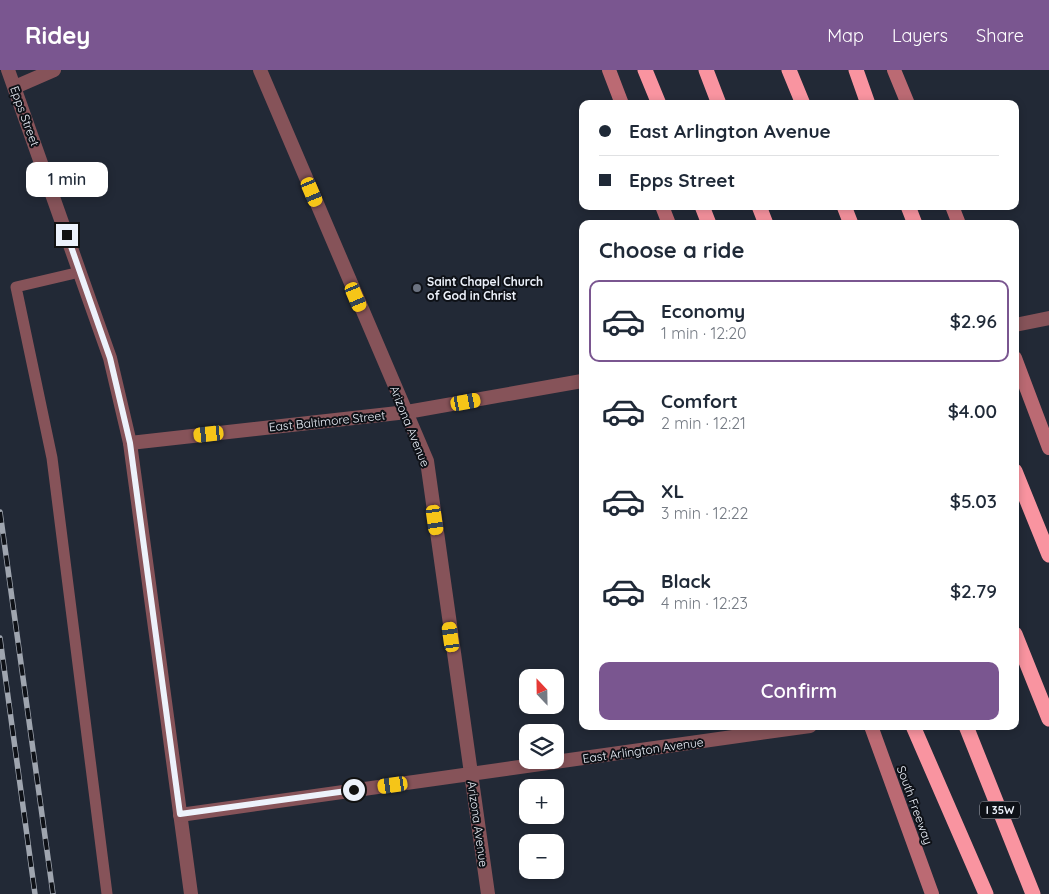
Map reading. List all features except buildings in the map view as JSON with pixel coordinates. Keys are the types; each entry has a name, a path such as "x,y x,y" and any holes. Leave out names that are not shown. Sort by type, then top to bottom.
{"highway":[{"path":"645,70 657,100"},
{"path":"706,70 717,100"},
{"path":"789,70 801,100"},
{"path":"856,70 867,100"},
{"path":"1019,481 1049,555"},
{"path":"1019,644 1049,719"},
{"path":"915,730 986,894"},
{"name":"I 35W","path":"968,730 1033,894"}],"main road":[{"path":"609,70 620,100"},
{"path":"894,70 906,100"},
{"path":"1019,369 1049,448"},
{"name":"South Freeway","path":"872,730 932,894"}],"street":[{"name":"Epps Street","path":"8,70 110,358 130,443 190,894"},
{"path":"15,87 54,70"},
{"name":"Arizona Avenue","path":"260,70 427,461 488,894"},
{"path":"1019,324 1049,318"},
{"name":"East Baltimore Street","path":"130,443 407,412 579,382"},
{"name":"East Arlington Avenue","path":"180,814 782,730"}],"lane":[{"path":"80,272 16,288 52,458 107,894"}],"railway":[{"path":"0,512 53,894"},
{"path":"0,638 35,894"}],"place":[{"name":"Saint Chapel Church of God in Christ","path":"417,288"}],"route":[{"path":"67,235 110,358 130,443 180,814 354,790"}]}
